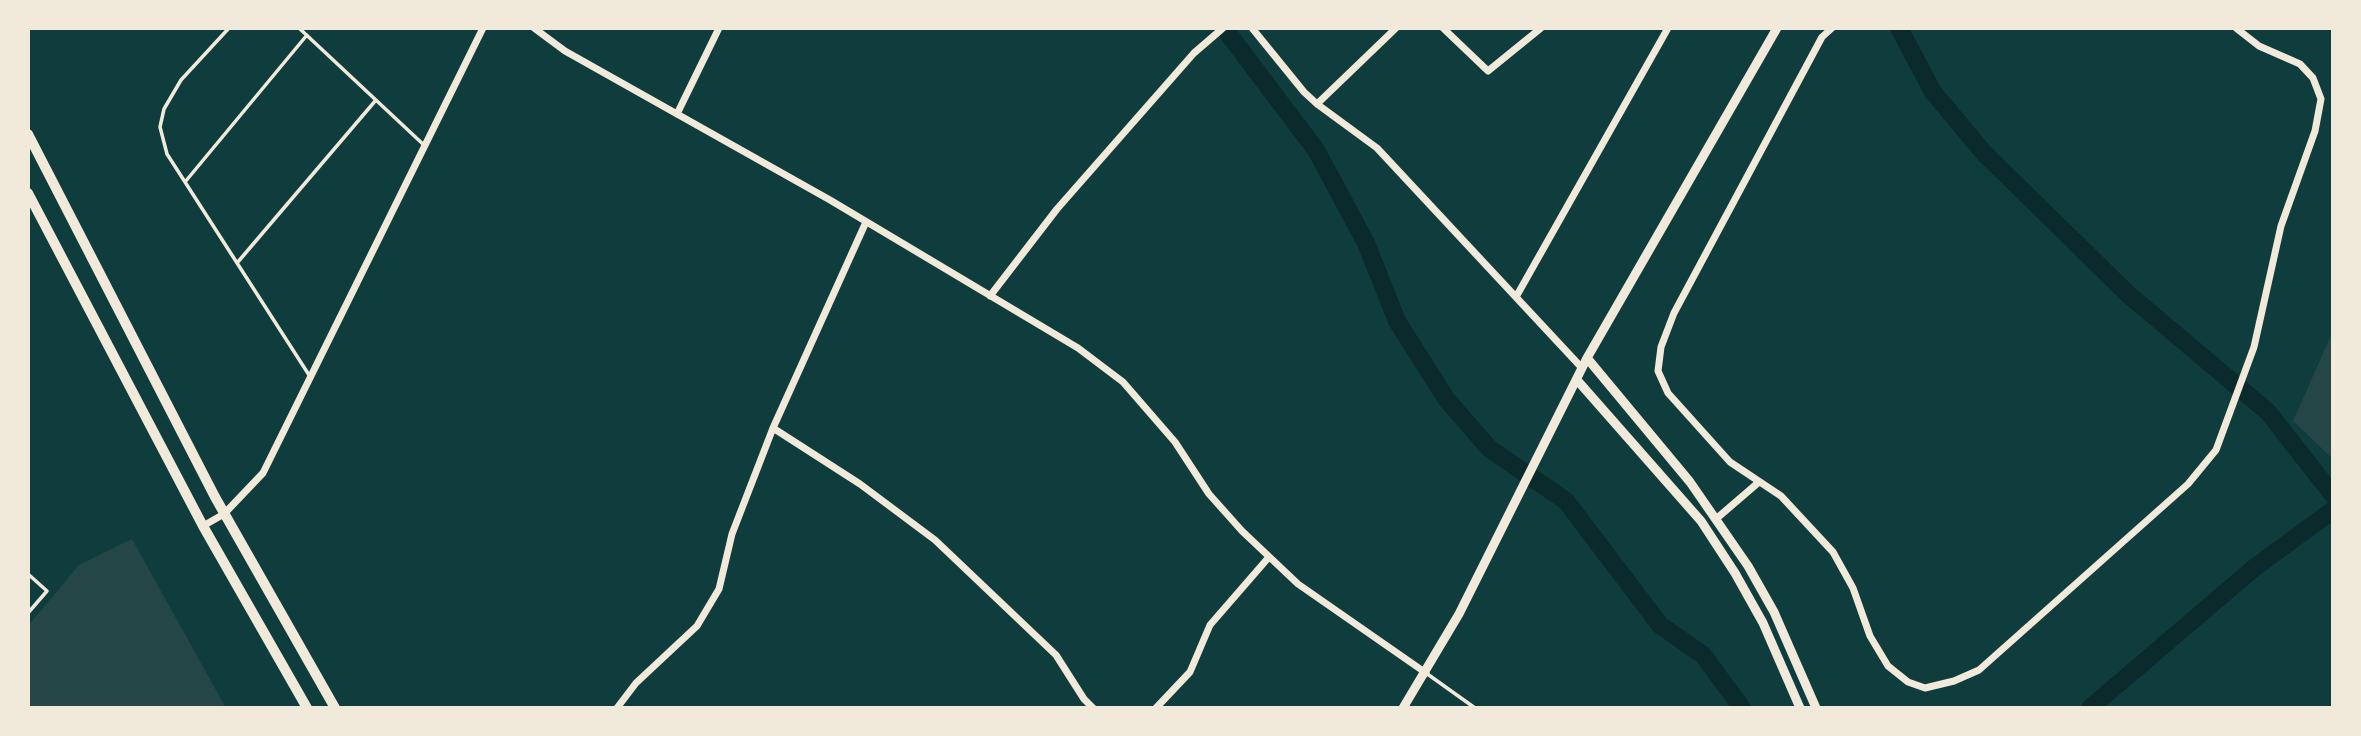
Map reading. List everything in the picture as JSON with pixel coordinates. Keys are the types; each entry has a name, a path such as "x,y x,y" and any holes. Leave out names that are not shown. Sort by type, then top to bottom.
{"main road":[{"path":"28,134 224,514 335,708"},
{"path":"28,193 203,526 307,708"}],"street":[{"path":"203,526 224,514 263,473 483,28"},
{"path":"534,28 565,51 866,222 1078,348 1123,382 1175,442 1209,494 1269,557 1298,584 1426,673"},
{"path":"677,114 719,28"},
{"path":"990,296 1057,209 1195,53 1223,28"},
{"path":"1252,28 1304,92 1377,148 1582,368"},
{"path":"1317,104 1396,28"},
{"path":"1443,28 1488,71 1541,28"},
{"path":"1516,297 1668,28"},
{"path":"1832,28 1822,37 1674,313 1661,347 1658,371 1668,393 1730,462 1781,496 1833,552 1853,588 1870,636 1888,666 1908,682 1924,688 1954,681 1979,670 2188,484 2216,450 2253,351 2281,226 2315,131 2321,99 2313,78 2300,64 2259,46 2236,28"},
{"path":"1403,708 1459,614 1587,358 1775,29"},
{"path":"617,708 636,683 697,626 719,589 732,534 773,428 866,222"},
{"path":"1587,358 1690,482 1748,566 1773,612 1816,708"},
{"path":"1577,380 1701,521 1763,623 1800,708"},
{"path":"773,428 860,484 934,540 1056,655 1084,699 1093,708"},
{"path":"1716,519 1759,482"},
{"path":"1156,708 1189,671 1210,625 1269,557"}],"lane":[{"path":"229,28 181,80 164,109 160,127 167,154 311,377"},
{"path":"299,28 425,146"},
{"path":"185,181 307,35"},
{"path":"237,263 376,100"},
{"path":"28,574 47,591 28,613"},
{"path":"1426,673 1475,708"}],"shaded area":[{"path":"2333,331 2333,459 2293,421"},
{"path":"132,539 226,708 28,708 28,626 79,565"}],"waterway":[{"path":"1224,28 1316,150 1366,243 1397,321 1447,400 1490,449 1566,501 1660,625 1703,655 1742,708"},
{"path":"1899,28 1933,92 1984,153 2129,295 2268,412 2333,495"},
{"path":"2090,708 2254,568 2333,510"}]}
